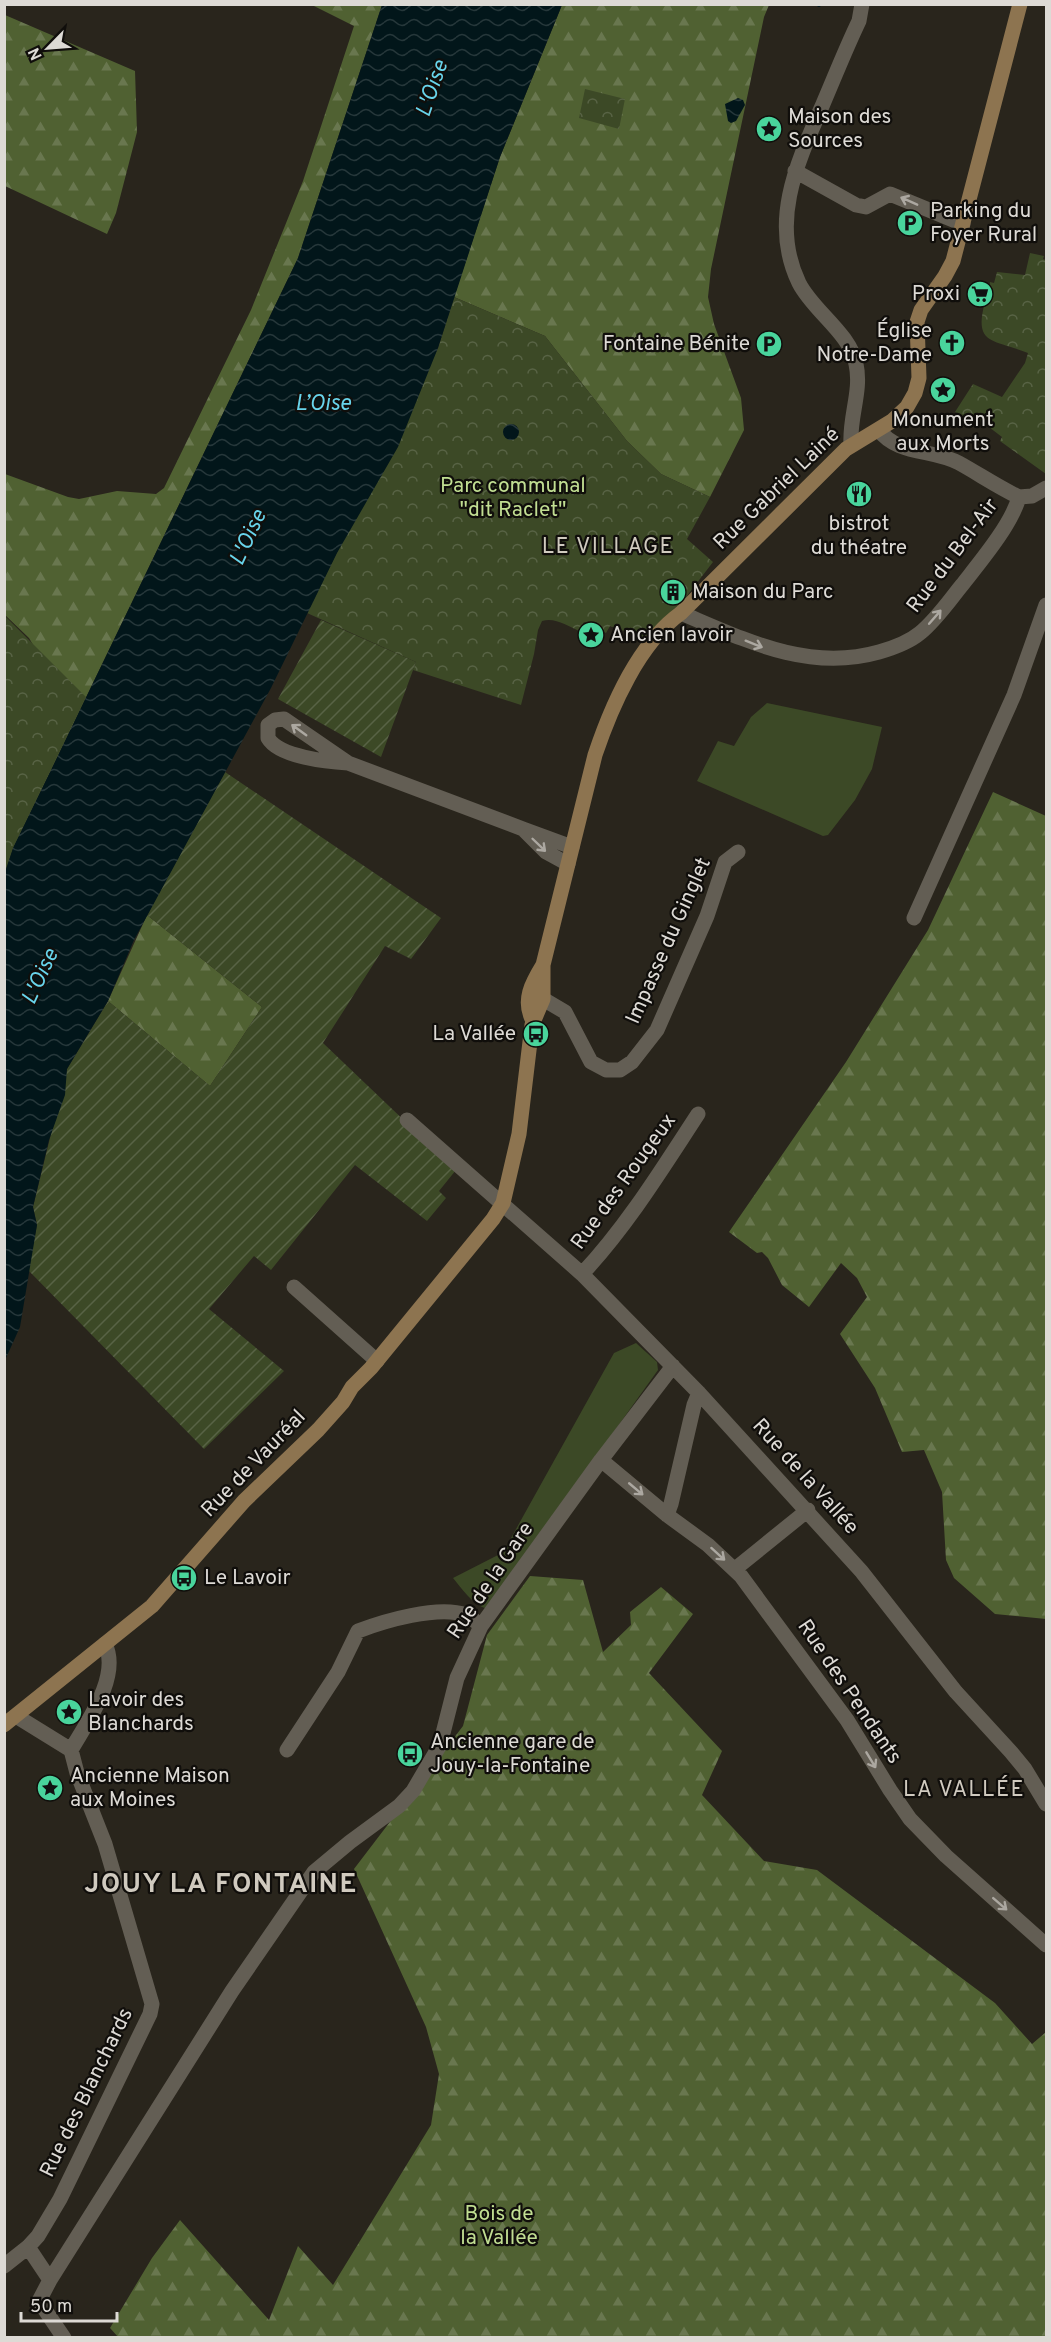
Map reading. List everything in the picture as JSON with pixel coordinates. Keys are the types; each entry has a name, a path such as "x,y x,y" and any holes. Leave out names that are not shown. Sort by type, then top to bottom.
{"street":[{"path":"851,445 850,428 858,380 853,351 802,289 789,258 786,230 795,171 859,21 862,4"},
{"name":"Rue Gabriel Lainé","path":"503,1203 519,1134 533,1021 543,999 543,965 595,755 606,724 634,669 651,642 665,626 681,613 851,445 879,430 902,412 915,393 919,378 917,322 921,310 953,261 1020,4"},
{"path":"795,171 856,205 866,207 890,194 963,224"},
{"path":"879,430 889,442 957,462 992,485 1019,497"},
{"name":"Rue du Bel-Air","path":"681,613 760,646 783,653 846,659 890,649 906,643 920,633 935,617 973,571 1016,510 1019,497 1032,496 1047,488"},
{"path":"914,918 1014,695 1047,605"},
{"path":"348,762 321,762 276,747 268,738 268,725 275,720 284,719 348,762 572,847"},
{"path":"523,829 546,852 568,864"},
{"name":"Impasse du Ginglet","path":"543,999 565,1012 591,1062 598,1068 613,1071 627,1066 657,1030 707,916 725,862 738,852"},
{"name":"Rue Gabriel Lainé","path":"533,1021 528,1001 530,988 543,965"},
{"name":"Rue des Rougeux","path":"582,1274 606,1249 698,1114"},
{"name":"Rue de la Vallée","path":"407,1120 582,1274 699,1393 808,1510 881,1595 956,1692 1025,1769 1047,1804"},
{"name":"Rue de Vauréal","path":"10,1720 152,1606 244,1501 318,1430 343,1402 360,1376 377,1361 503,1203"},
{"path":"294,1287 377,1361"},
{"name":"Rue de la Gare","path":"64,2337 39,2301 231,1991 314,1872 344,1846 399,1806 413,1791 440,1745 457,1678 481,1626 601,1460 673,1366"},
{"path":"667,1515 699,1393"},
{"name":"Rue des Pendants","path":"601,1460 735,1569 759,1598 847,1720 910,1819 931,1843 1047,1945"},
{"path":"735,1569 808,1510"},
{"path":"287,1750 338,1672 357,1631 392,1619 440,1612 468,1615 481,1626"},
{"path":"10,1720 71,1750 111,1671 109,1652 105,1644"},
{"name":"Rue des Blanchards","path":"4,2266 38,2236 60,2199 150,2014 152,2004 105,1844 77,1773 71,1750"},
{"path":"28,2247 50,2280"}],"green space":[{"path":"312,5 382,5 298,258 13,848 5,872 56,684 29,638 5,615 5,474 79,499 117,491 156,494 164,488 251,310 303,181 354,26"},
{"path":"562,5 769,5 764,17 711,269 708,297 714,324 741,398 744,430 710,497 661,474 627,441 545,336 454,297 500,157"},
{"path":"5,15 135,71 137,132 116,213 107,234 5,186"},
{"path":"585,89 625,99 619,129 579,118"},
{"path":"1030,253 1044,256 1043,259 1046,260 1046,474 1000,441 1002,437 981,421 979,423 955,412 973,384 1002,397 1025,363 1028,353 989,339 984,334 982,316 985,302 988,301 990,282 994,283 997,272 1025,275"},
{"name":"Parc communal \"dit Raclet\"","path":"454,297 545,336 627,441 661,474 710,497 687,539 713,562 673,614 644,638 610,626 606,633 584,622 579,631 557,621 542,621 521,705 413,670 416,662 307,613 438,348"},
{"path":"5,616 86,697 13,848 5,872"},
{"path":"321,620 416,662 381,757 278,699"},
{"path":"767,703 882,727 872,769 855,800 828,835 823,836 697,781 718,741 734,746 751,717"},
{"path":"225,772 441,918 411,959 385,946 323,1043 456,1170 439,1191 446,1198 427,1221 355,1165 271,1270 254,1256 209,1309 284,1371 204,1449 28,1270 37,1225 33,1207 67,1069 108,1001 210,1086 262,1007 147,915"},
{"path":"993,792 1046,816 1046,1619 995,1614 954,1578 946,1560 942,1492 924,1450 902,1452 875,1388 840,1334 867,1297 857,1278 841,1263 809,1307 782,1285 768,1258 762,1252 757,1253 729,1232 846,1062 928,930"},
{"path":"147,915 262,1007 210,1086 108,1001"},
{"path":"636,1343 657,1362 658,1370 487,1609 482,1607 468,1596 453,1578 498,1555 506,1547 614,1353"},
{"name":"Bois de la Vallée","path":"530,1576 583,1580 603,1652 631,1625 630,1612 661,1587 693,1614 649,1673 722,1751 702,1795 764,1861 817,1870 995,2003 1032,2044 1046,2032 1046,2337 119,2338 110,2328 152,2258 180,2220 269,2320 298,2246 333,2285 431,2125 439,2074 426,2027 354,1869 463,1726 487,1635"}],"water":[{"name":"L’Oise","path":"382,5 562,5 500,157 438,348 398,447 337,553 271,688 134,940 108,1001 67,1069 65,1095 49,1140 33,1207 37,1225 20,1327 6,1358 5,1366 5,872 13,848 298,258"},
{"path":"738,98 743,100 745,105 736,121 731,123 728,121 725,104"},
{"path":"508,424 514,424 519,432 517,438 508,440 503,435 503,429"}],"place":[{"name":"Maison des Sources","path":"769,129"},
{"name":"Parking du Foyer Rural","path":"910,223"},
{"name":"Proxi","path":"980,294"},
{"name":"Église Notre-Dame","path":"952,343"},
{"name":"Fontaine Bénite","path":"769,344"},
{"name":"Monument aux Morts","path":"943,390"},
{"name":"bistrot du théatre","path":"859,494"},
{"name":"Maison du Parc","path":"673,592"},
{"name":"Ancien lavoir","path":"591,635"},
{"name":"La Vallée","path":"536,1034"},
{"name":"Le Lavoir","path":"184,1578"},
{"name":"Lavoir des Blanchards","path":"69,1712"},
{"name":"Ancienne gare de Jouy-la-Fontaine","path":"410,1754"},
{"name":"Ancienne Maison aux Moines","path":"50,1788"}],"district":[{"name":"LE VILLAGE","path":"608,547"},
{"name":"LA VALLÉE","path":"964,1790"},
{"name":"JOUY LA FONTAINE","path":"221,1885"}],"water label":[{"name":"L'Oise","path":"433,89"},
{"name":"L'Oise","path":"249,538"},
{"name":"L'Oise","path":"41,977"}]}
